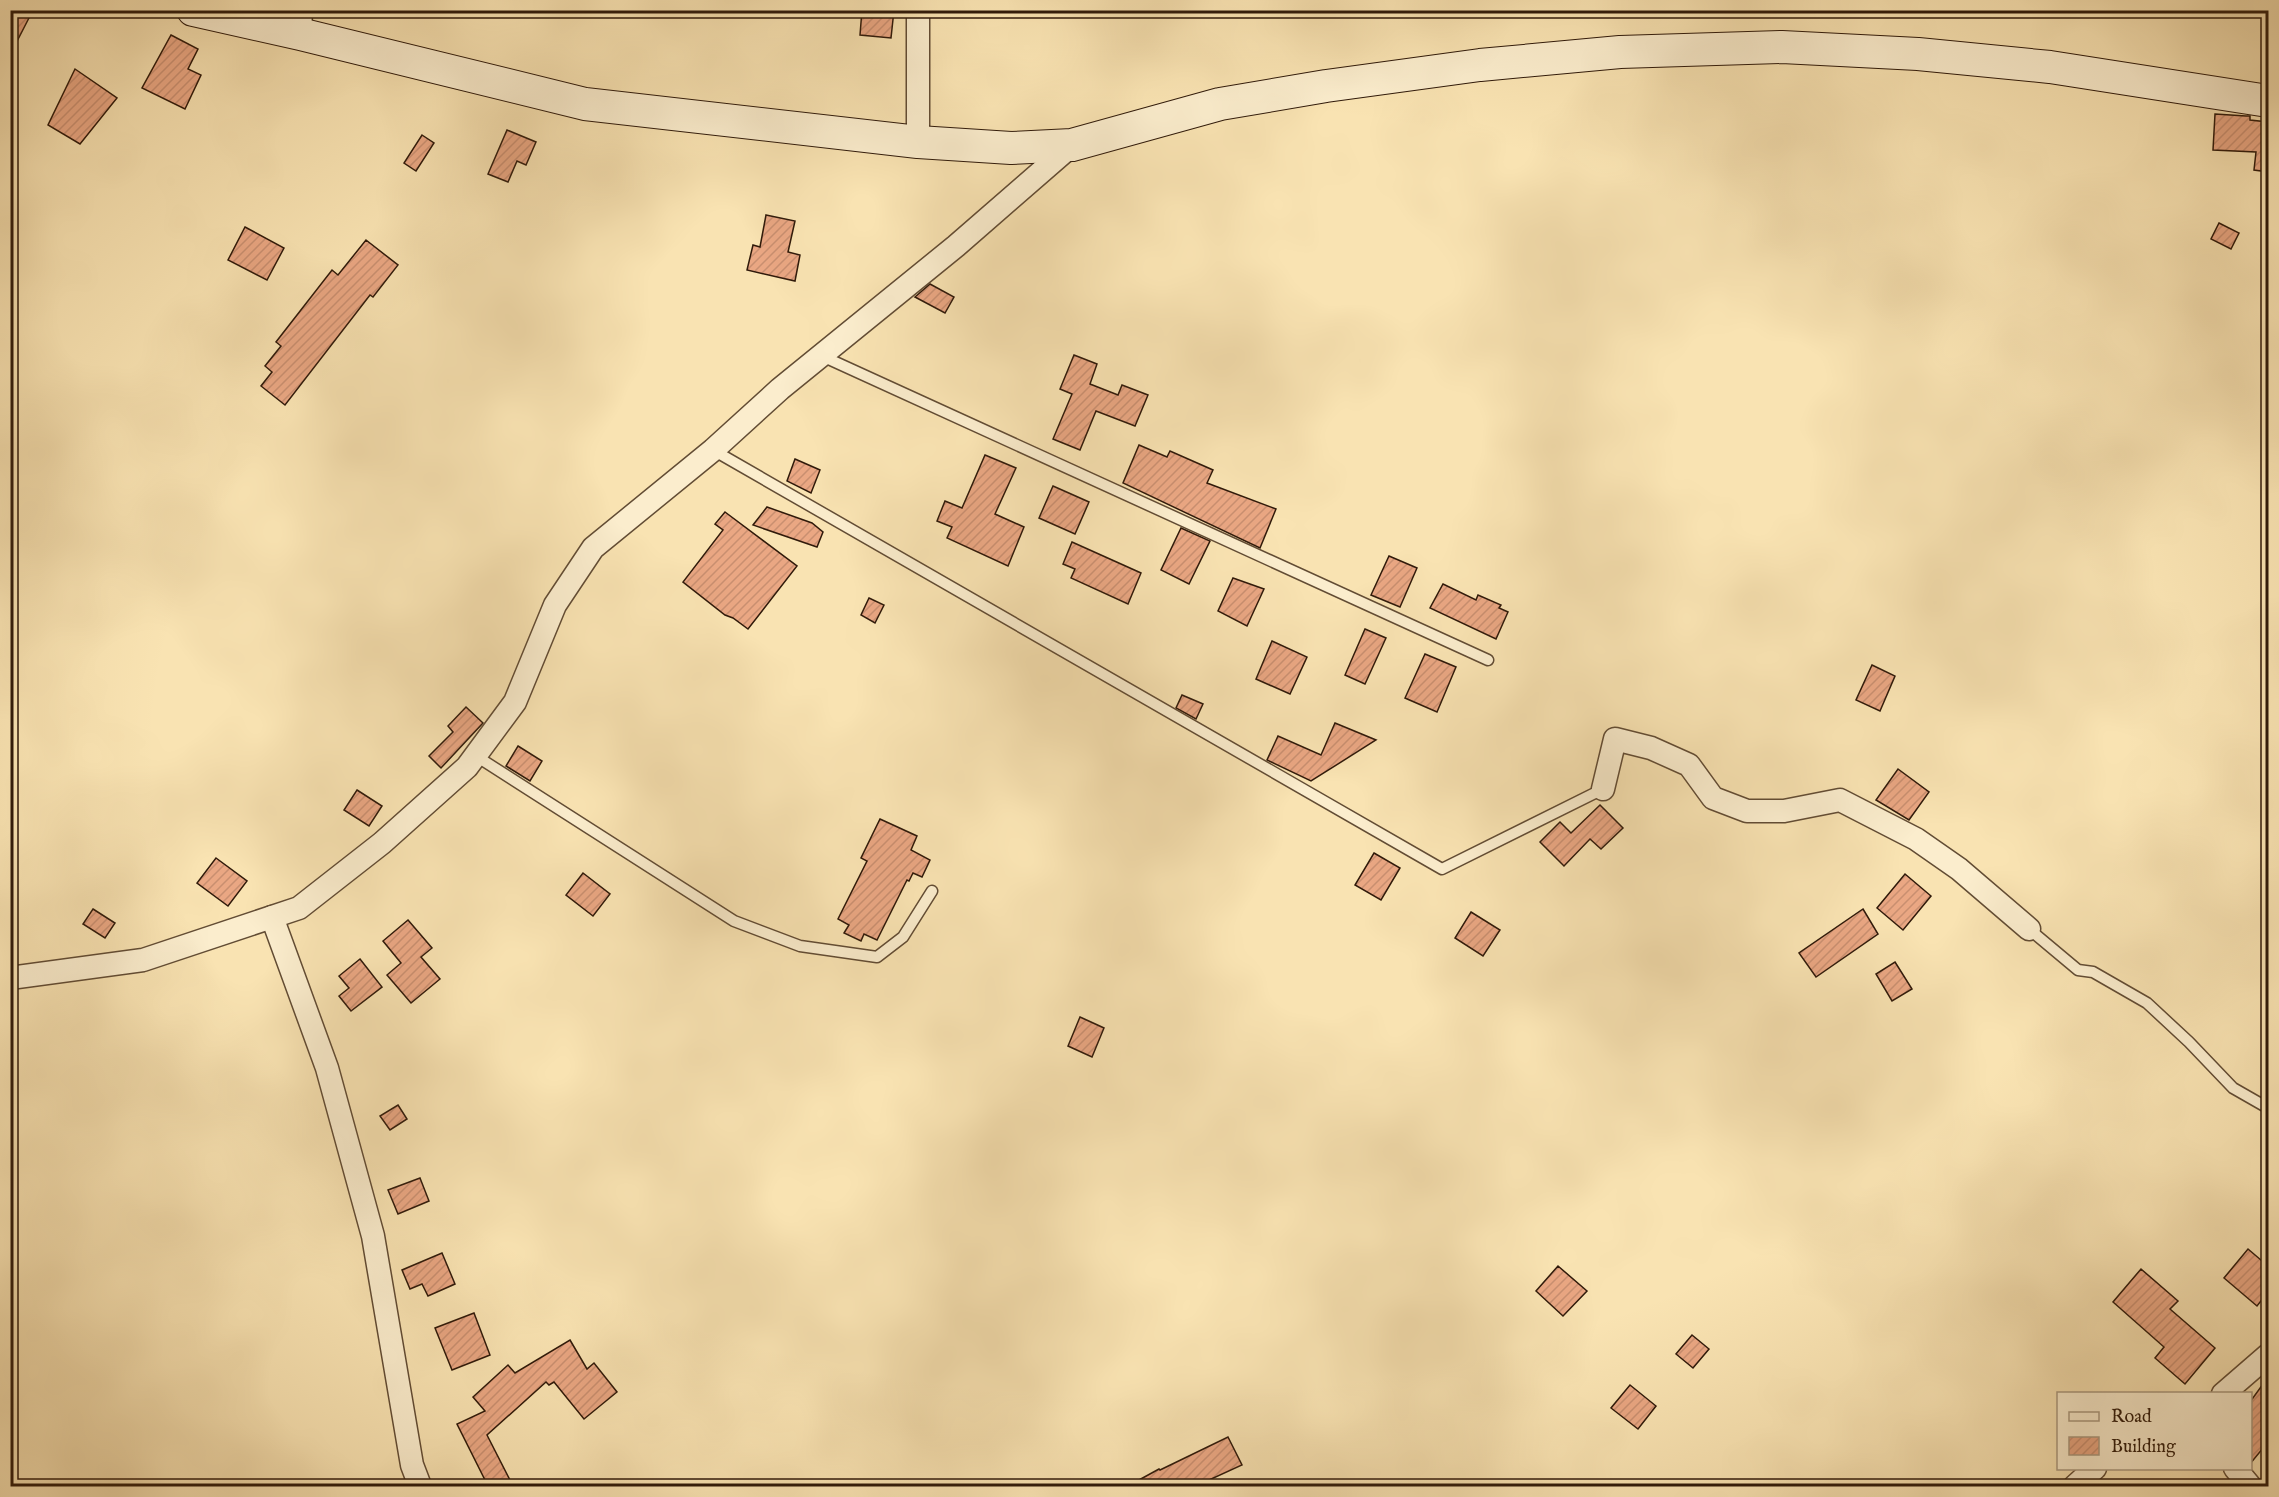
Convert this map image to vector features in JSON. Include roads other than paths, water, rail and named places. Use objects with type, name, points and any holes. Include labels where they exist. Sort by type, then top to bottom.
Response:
[{"type":"street","points":[[193,10],[300,22],[585,104],[918,142],[1011,148],[1072,145],[1220,104],[1326,86],[1480,65],[1632,52],[1782,47],[1917,54],[2050,68],[2268,101]]},
{"type":"street","points":[[918,10],[918,142]]},
{"type":"street","points":[[10,978],[143,960],[299,908],[382,843],[467,767],[515,702],[555,605],[593,549],[713,450],[780,389],[956,246],[1072,145]]},
{"type":"street","points":[[1603,789],[1615,739],[1651,748],[1689,765],[1713,798],[1747,811],[1784,811],[1840,800],[1916,839],[1959,869],[2029,929]]},
{"type":"street","points":[[272,917],[327,1068],[373,1236],[412,1465],[420,1486]]},
{"type":"street","points":[[2225,1392],[2268,1355]]},
{"type":"street","points":[[2075,1486],[2093,1470]]},
{"type":"street","points":[[2237,1470],[2250,1486]]},
{"type":"lane","points":[[821,356],[1488,660]]},
{"type":"lane","points":[[713,450],[1442,869],[1603,789]]},
{"type":"lane","points":[[476,756],[734,921],[800,946],[877,957],[903,937],[932,891]]},
{"type":"lane","points":[[2029,929],[2078,970],[2093,972],[2147,1003],[2233,1088],[2268,1108]]}]
